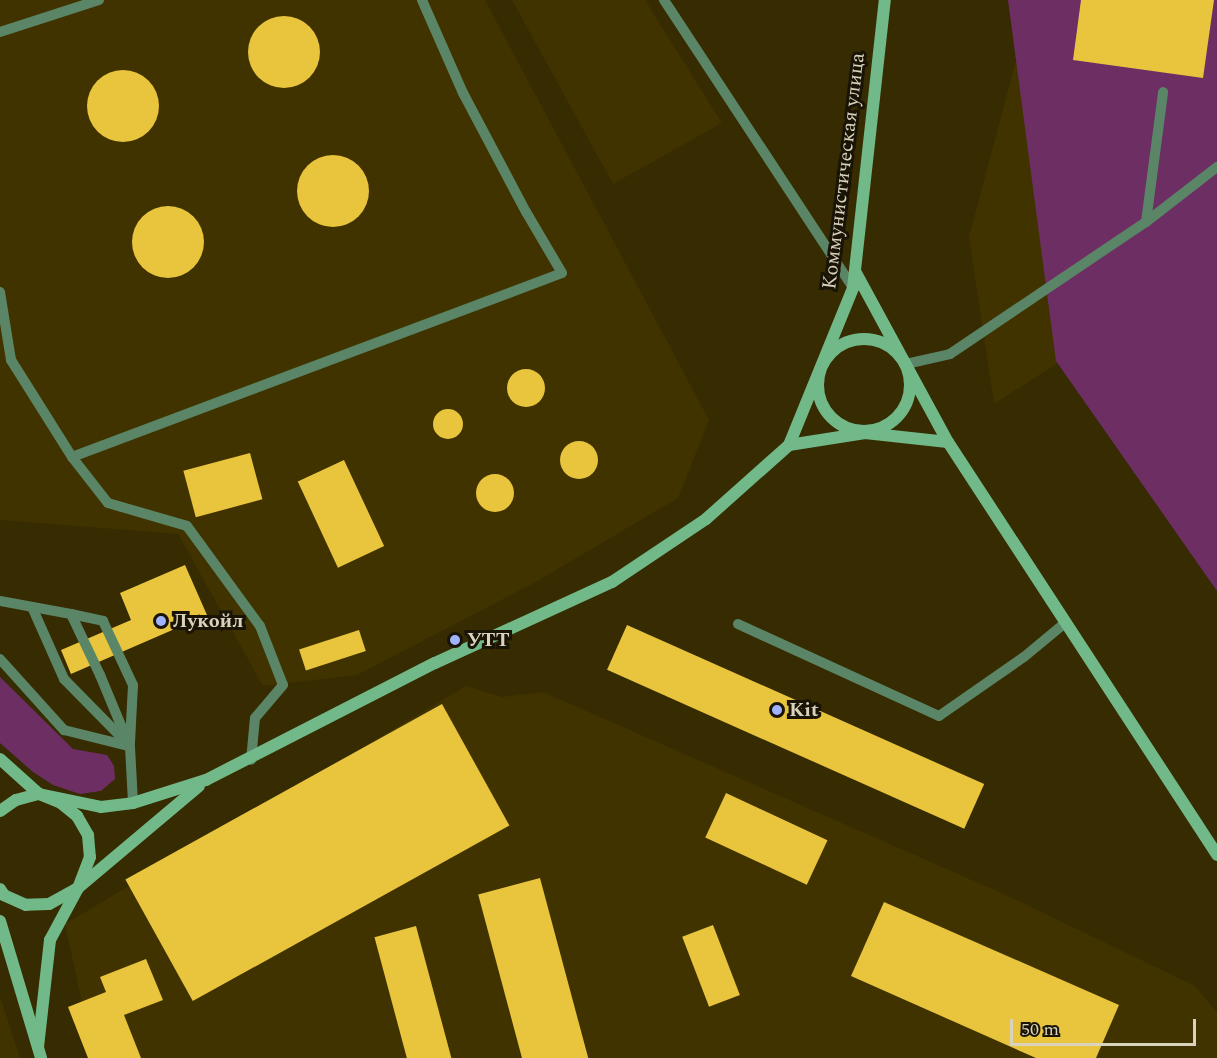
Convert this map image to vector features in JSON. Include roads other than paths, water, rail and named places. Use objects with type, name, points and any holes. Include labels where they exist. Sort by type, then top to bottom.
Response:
[{"type":"main road","name":"Коммунистическая улица","points":[[789,444],[853,288],[885,0]]},
{"type":"main road","points":[[855,271],[948,442],[1217,855]]},
{"type":"main road","points":[[0,811],[16,800],[39,794],[101,807],[133,803],[206,780],[251,760],[435,663],[612,582],[706,519],[789,444],[865,433],[891,423],[902,413],[908,399],[910,384],[906,364],[889,345],[874,340],[858,339],[843,344],[831,352],[822,364],[818,381],[819,395],[824,409],[834,421],[847,429],[865,433],[948,442]]},
{"type":"main road","points":[[0,759],[39,794],[61,803],[77,816],[88,835],[90,857],[78,888],[50,940],[39,1053]]},
{"type":"main road","points":[[0,889],[4,895],[26,905],[49,904],[78,888],[206,780]]},
{"type":"main road","points":[[0,921],[39,1053]]},
{"type":"lane","points":[[0,33],[99,0]]},
{"type":"lane","points":[[72,457],[562,273],[526,212],[463,93],[422,0]]},
{"type":"lane","points":[[664,0],[853,288]]},
{"type":"lane","points":[[1146,222],[1163,92]]},
{"type":"lane","points":[[906,364],[950,354],[1146,222],[1217,167]]},
{"type":"lane","points":[[0,292],[11,360],[72,457],[108,503],[188,526],[260,626],[283,685],[255,718],[251,760]]},
{"type":"lane","points":[[0,601],[103,621],[133,685],[130,747],[133,803]]},
{"type":"lane","points":[[32,607],[64,679],[130,747]]},
{"type":"lane","points":[[71,614],[130,747]]},
{"type":"lane","points":[[738,624],[939,716],[1024,657],[1065,623]]},
{"type":"lane","points":[[0,659],[64,730],[130,747]]},
{"type":"place","name":"Лукойл","points":[[161,621]]},
{"type":"place","name":"УТТ","points":[[455,640]]},
{"type":"place","name":"Kit","points":[[777,710]]}]
